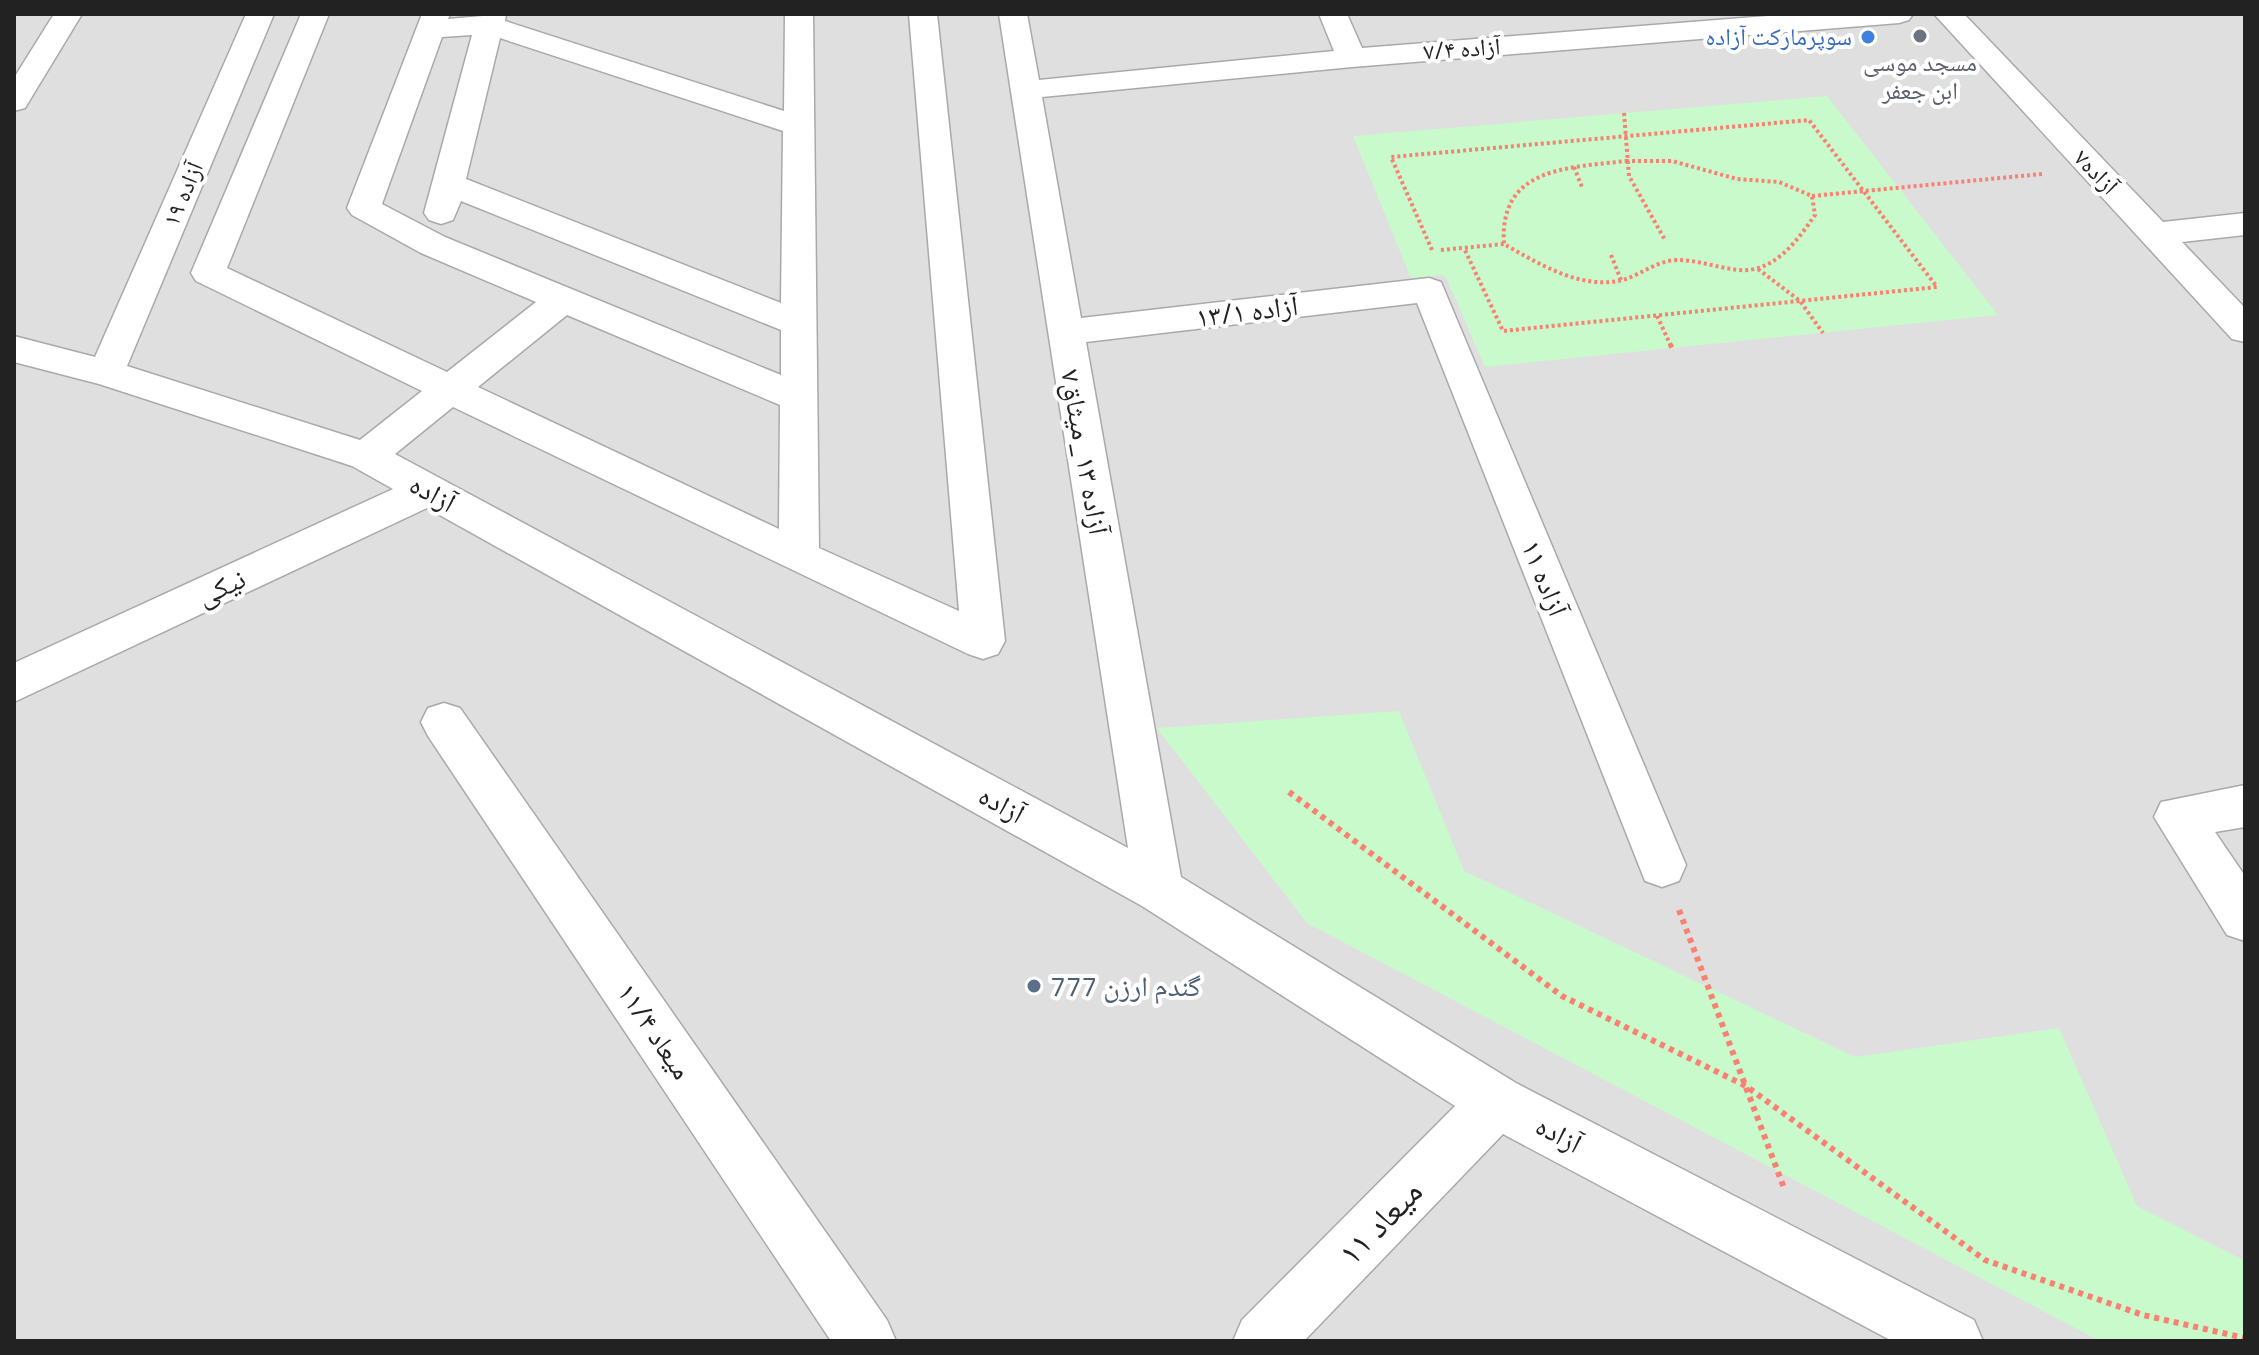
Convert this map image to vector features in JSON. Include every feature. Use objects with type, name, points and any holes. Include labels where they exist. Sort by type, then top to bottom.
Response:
[{"type":"street","points":[[14,102],[68,14]]},
{"type":"street","name":"آزاده ۱۹","points":[[106,373],[260,14]]},
{"type":"street","points":[[315,14],[208,273],[799,557],[983,641],[923,14]]},
{"type":"street","points":[[799,14],[799,557]]},
{"type":"street","name":"آزاده ۱۳_میثاق۷","points":[[1013,14],[1159,890]]},
{"type":"street","points":[[1333,14],[1352,58]]},
{"type":"street","name":"آزاده ۷/۴","points":[[1025,90],[1661,24],[1899,14]]},
{"type":"street","name":"آزاده۷","points":[[1948,14],[2245,330]]},
{"type":"street","points":[[799,126],[490,20],[433,21],[364,208],[433,245],[799,398]]},
{"type":"street","points":[[433,245],[490,20]]},
{"type":"street","points":[[448,184],[798,323]]},
{"type":"street","points":[[2156,234],[2245,224]]},
{"type":"street","name":"آزاده ۱۳/۱","points":[[1065,332],[1429,290]]},
{"type":"street","name":"آزاده ۱۱","points":[[1429,290],[1662,865]]},
{"type":"street","points":[[366,456],[563,299]]},
{"type":"street","name":"آزاده","points":[[14,349],[106,373],[366,456],[1159,890],[1497,1102],[1953,1341]]},
{"type":"street","name":"نیکی","points":[[14,683],[428,490]]},
{"type":"street","name":"میعاد ۱۱/۴","points":[[444,722],[866,1341]]},
{"type":"street","points":[[2245,806],[2178,817],[2245,918]]},
{"type":"street","name":"میعاد ۱۱","points":[[1263,1341],[1497,1102]]},
{"type":"path","points":[[1624,113],[1629,176],[1665,240]]},
{"type":"path","points":[[1464,248],[1503,331],[1937,287],[1809,120],[1391,157],[1432,251],[1504,244],[1550,268],[1602,281],[1621,280],[1655,263],[1678,260],[1744,271],[1768,266],[1805,231],[1815,215],[1812,196]]},
{"type":"path","points":[[1504,244],[1499,223],[1515,193],[1533,178],[1574,167],[1626,161],[1672,161],[1737,179],[1779,182],[1812,196],[2092,168]]},
{"type":"path","points":[[1574,167],[1582,187]]},
{"type":"path","points":[[1611,255],[1621,280]]},
{"type":"path","points":[[1757,268],[1800,301],[1823,333]]},
{"type":"path","points":[[1657,316],[1672,348]]},
{"type":"path","points":[[1289,792],[1448,914],[1562,996],[1746,1086],[1985,1260],[2143,1315],[2245,1338]]},
{"type":"path","points":[[1662,865],[1814,1268]]},
{"type":"shaded area","points":[[14,14],[2245,14],[2245,1341],[14,1341]]},
{"type":"green space","points":[[1827,96],[1998,315],[1485,367],[1445,275],[1411,278],[1353,136]]},
{"type":"green space","points":[[1399,711],[1464,871],[1855,1057],[2059,1028],[2137,1206],[2245,1261],[2245,1341],[2100,1341],[1307,923],[1157,728]]},
{"type":"place","name":"مسجد موسی ابن جعفر","points":[[1920,36]]},
{"type":"place","name":"سوپرمارکت آزاده","points":[[1868,37]]},
{"type":"place","name":"گندم ارزن 777","points":[[1034,986]]}]
